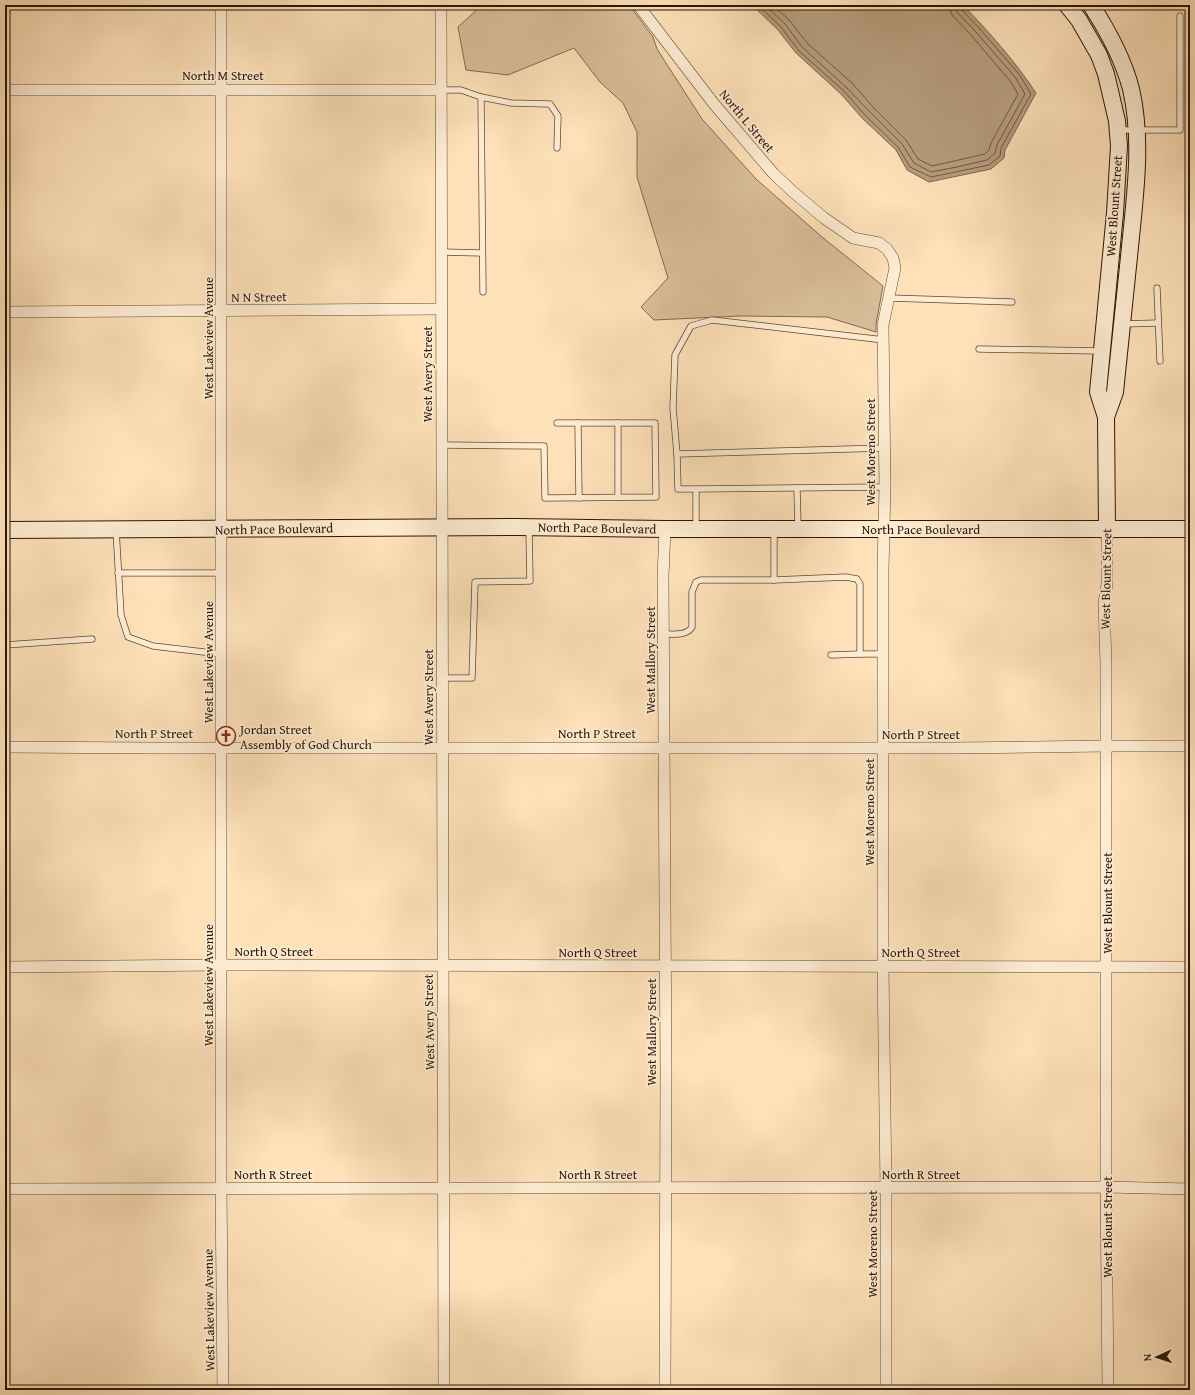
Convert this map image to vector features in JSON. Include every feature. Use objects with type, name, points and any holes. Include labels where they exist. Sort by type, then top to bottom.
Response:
[{"type":"main road","name":"West Blount Street","points":[[1090,5],[1113,40],[1126,71],[1135,112],[1138,153],[1116,392],[1106,417]]},
{"type":"main road","name":"West Blount Street","points":[[1073,7],[1106,74],[1116,113],[1118,130],[1119,146],[1114,214],[1098,392],[1106,417],[1107,529]]},
{"type":"main road","name":"North Pace Boulevard","points":[[5,530],[222,530],[529,527],[665,529],[1190,529]]},
{"type":"street","name":"West Lakeview Avenue","points":[[221,5],[221,1188],[223,1390]]},
{"type":"street","name":"West Avery Street","points":[[441,5],[444,1390]]},
{"type":"street","name":"North L Street","points":[[638,5],[714,104],[773,173],[824,218],[853,238]]},
{"type":"street","name":"North M Street","points":[[5,90],[441,90]]},
{"type":"street","points":[[1114,214],[1133,215]]},
{"type":"street","name":"West Moreno Street","points":[[853,238],[879,243],[887,249],[893,258],[894,273],[883,325],[885,448],[883,654],[883,966],[886,1188],[886,1390]]},
{"type":"street","name":"N N Street","points":[[5,312],[441,309]]},
{"type":"street","name":"West Mallory Street","points":[[665,529],[665,1390]]},
{"type":"street","name":"West Blount Street","points":[[1107,529],[1106,584],[1104,603],[1106,746],[1106,1187],[1108,1390]]},
{"type":"street","name":"North P Street","points":[[5,746],[222,748],[883,748],[1190,746]]},
{"type":"street","name":"North Q Street","points":[[5,967],[222,965],[1190,967]]},
{"type":"street","name":"North R Street","points":[[5,1189],[666,1189],[1106,1187],[1190,1189]]},
{"type":"lane","points":[[1118,130],[1180,130],[1180,16]]},
{"type":"lane","points":[[441,90],[461,90],[482,97],[511,103],[550,104],[558,116],[558,148]]},
{"type":"lane","points":[[482,97],[483,292]]},
{"type":"lane","points":[[441,252],[482,252]]},
{"type":"lane","points":[[1158,288],[1160,361]]},
{"type":"lane","points":[[889,298],[1012,302]]},
{"type":"lane","points":[[884,340],[712,320],[691,326],[675,355],[673,408],[678,489],[885,487]]},
{"type":"lane","points":[[1122,324],[1158,324]]},
{"type":"lane","points":[[979,349],[1102,351]]},
{"type":"lane","points":[[441,445],[544,446],[545,498],[656,497],[654,423],[557,423]]},
{"type":"lane","points":[[578,423],[579,498]]},
{"type":"lane","points":[[618,423],[618,497]]},
{"type":"lane","points":[[677,454],[885,448]]},
{"type":"lane","points":[[797,488],[798,529]]},
{"type":"lane","points":[[696,489],[696,529]]},
{"type":"lane","points":[[442,678],[472,678],[475,582],[530,581],[529,527]]},
{"type":"lane","points":[[774,529],[774,580]]},
{"type":"lane","points":[[116,530],[120,616],[128,637],[153,646],[222,654]]},
{"type":"lane","points":[[118,572],[222,573]]},
{"type":"lane","points":[[664,634],[685,633],[690,631],[692,627],[692,592],[696,582],[701,580],[858,579],[860,584],[860,654]]},
{"type":"lane","points":[[5,645],[92,639]]},
{"type":"lane","points":[[832,655],[883,654]]},
{"type":"shaded area","points":[[482,5],[629,5],[653,37],[657,49],[702,119],[756,179],[822,237],[883,286],[876,324],[876,332],[827,317],[740,316],[654,320],[641,307],[668,278],[637,177],[637,132],[623,103],[600,82],[574,48],[508,75],[466,70],[458,27]]},
{"type":"water","points":[[752,5],[963,5],[1001,47],[1036,93],[1005,150],[1004,158],[991,169],[929,182],[907,170],[896,150],[862,118],[841,94],[796,53],[778,30]]},
{"type":"place","name":"Jordan Street Assembly of God Church","points":[[226,736]]}]
